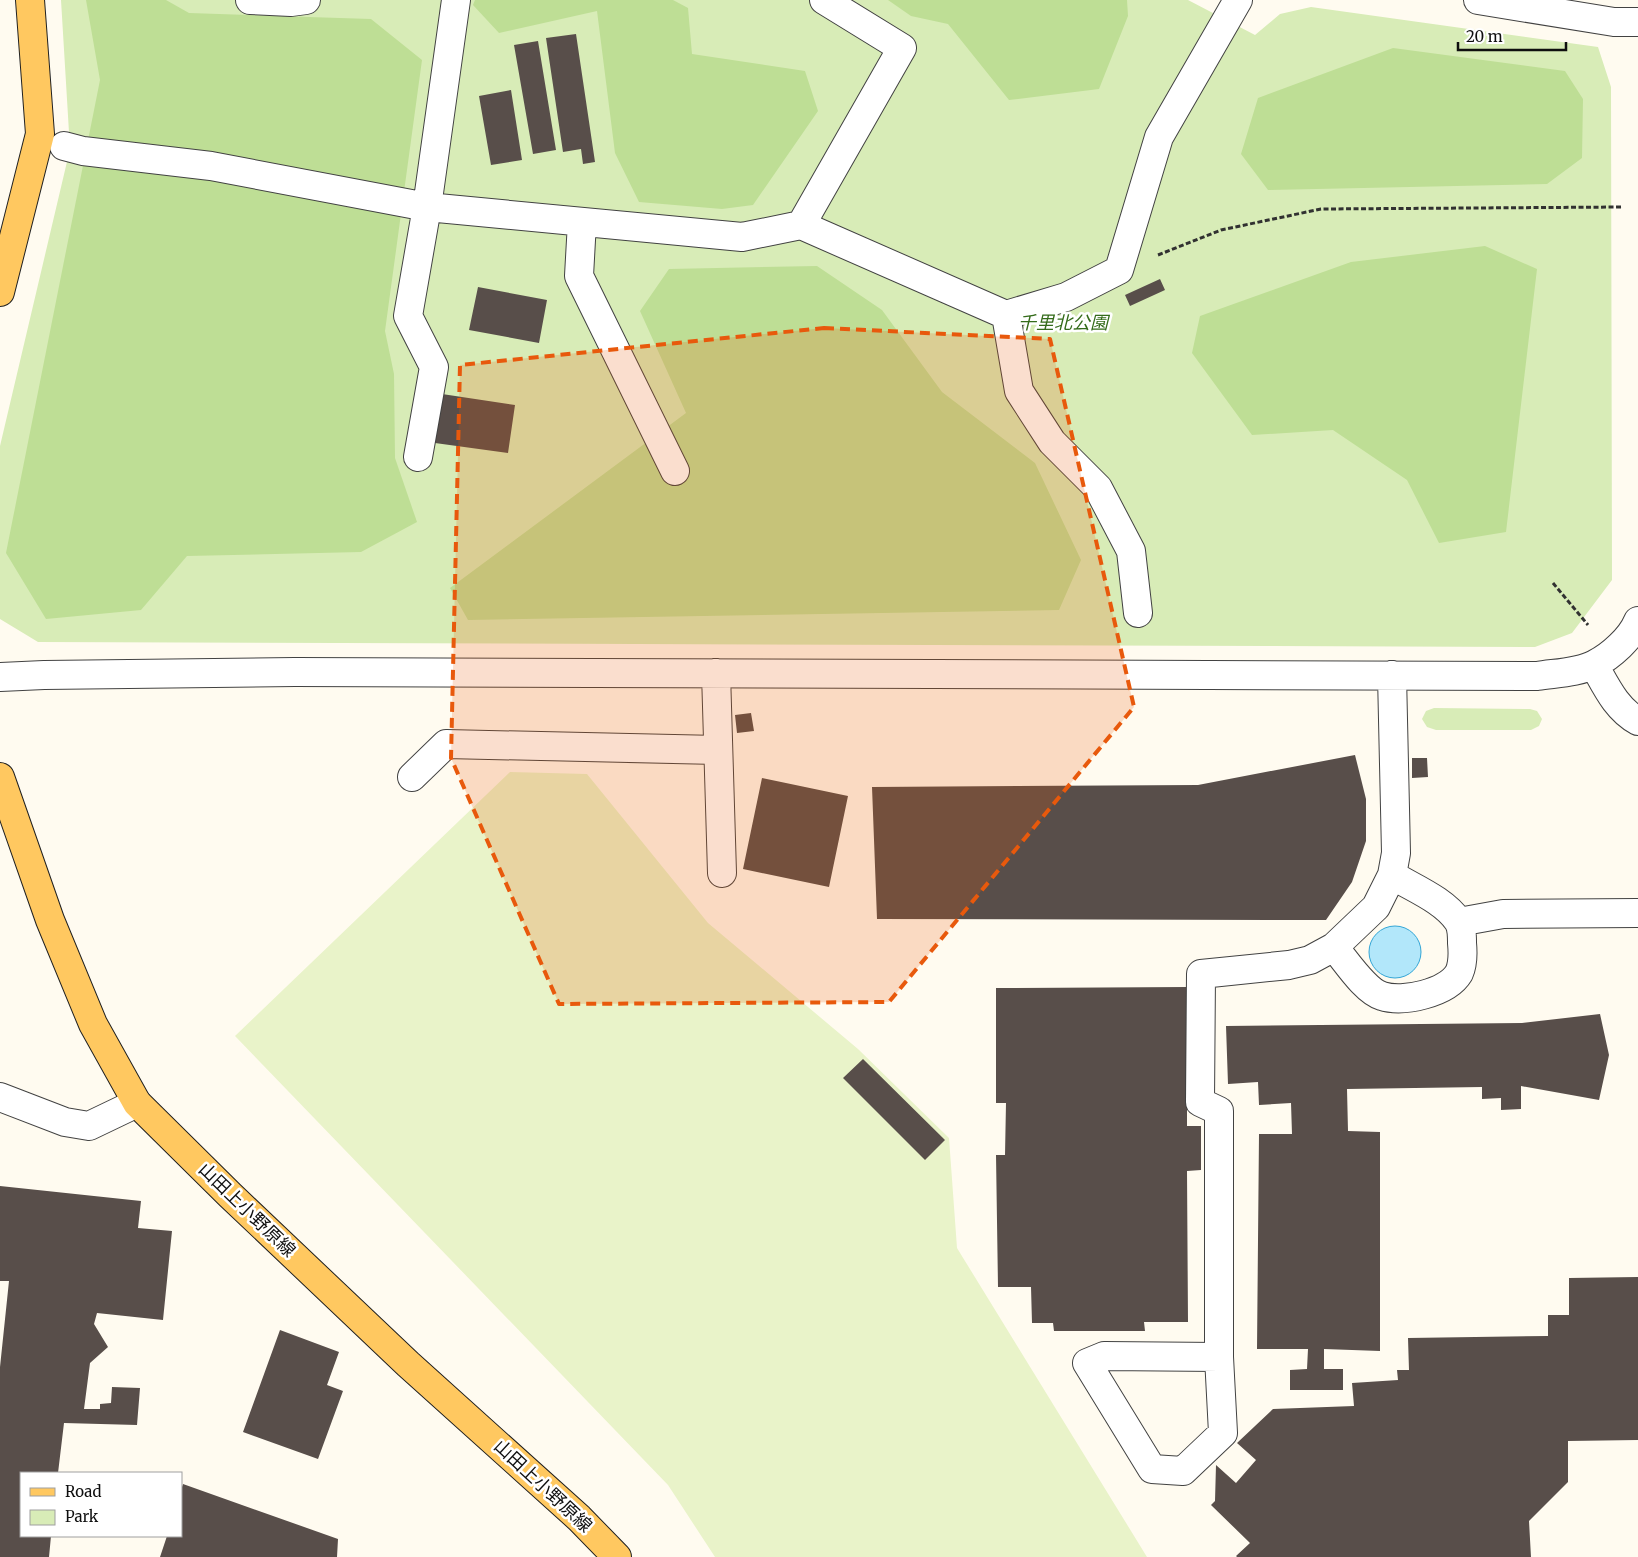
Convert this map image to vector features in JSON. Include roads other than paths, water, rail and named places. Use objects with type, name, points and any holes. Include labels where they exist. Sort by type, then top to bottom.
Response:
[{"type":"main road","points":[[0,292],[40,134],[30,0]]},
{"type":"main road","name":"山田上小野原線","points":[[2,791],[50,920],[94,1024],[137,1102],[230,1195],[408,1364],[579,1518],[617,1557]]},
{"type":"street","points":[[250,0],[291,2],[306,0]]},
{"type":"street","points":[[418,457],[434,367],[408,316],[427,207],[456,0]]},
{"type":"street","points":[[801,225],[902,48],[824,0]]},
{"type":"street","points":[[64,146],[82,151],[211,166],[427,207],[742,237],[801,225],[1006,315],[1066,297],[1119,270],[1159,137],[1238,0]]},
{"type":"street","points":[[1478,0],[1614,22],[1638,22]]},
{"type":"street","points":[[582,222],[579,276],[675,471]]},
{"type":"street","points":[[1006,315],[1019,391],[1052,442],[1098,488],[1131,551],[1138,613]]},
{"type":"street","points":[[0,677],[44,674],[295,672],[1537,676],[1594,665],[1624,642],[1638,621]]},
{"type":"street","points":[[1594,665],[1618,704],[1628,715],[1638,721]]},
{"type":"street","points":[[716,673],[722,873]]},
{"type":"street","points":[[1219,1357],[1104,1356],[1087,1363],[1152,1469],[1183,1470],[1222,1433],[1219,1357],[1219,1112],[1200,1102],[1201,974],[1289,965],[1310,960],[1334,947],[1376,908],[1392,875],[1396,853],[1392,675]]},
{"type":"street","points":[[412,777],[446,744],[718,750]]},
{"type":"street","points":[[1334,947],[1372,991],[1382,996],[1410,997],[1432,992],[1451,984],[1459,972],[1462,960],[1459,922],[1449,910],[1392,875]]},
{"type":"street","points":[[1459,922],[1503,914],[1638,913]]},
{"type":"street","points":[[0,1097],[65,1122],[89,1126],[137,1102]]},
{"type":"water","points":[[1395,926],[1405,928],[1413,934],[1419,942],[1421,952],[1419,962],[1413,970],[1405,976],[1395,978],[1385,976],[1377,970],[1371,962],[1369,952],[1371,942],[1377,934],[1385,928]]},
{"type":"park label","name":"千里北公園","points":[[1063,323]]}]
